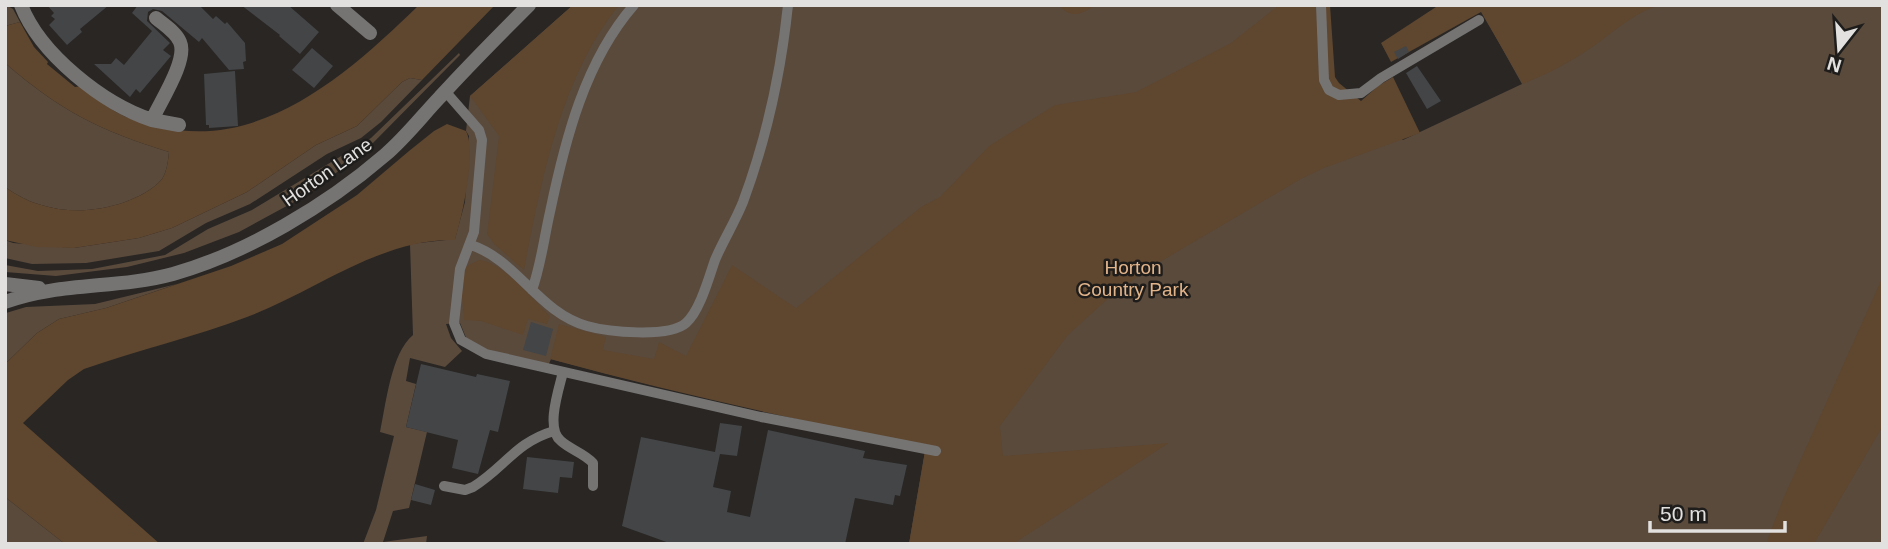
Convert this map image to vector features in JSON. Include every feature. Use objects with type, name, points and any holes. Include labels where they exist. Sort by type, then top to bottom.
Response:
[{"type":"street","points":[[21,5],[36,34],[58,58],[108,99],[152,120],[179,125]]},
{"type":"street","points":[[337,5],[370,33]]},
{"type":"street","name":"Horton Lane","points":[[5,302],[55,289],[133,282],[173,274],[212,260],[284,226],[331,198],[387,154],[529,5]]},
{"type":"street","points":[[152,120],[178,67],[182,52],[177,36],[156,18]]},
{"type":"street","name":"Horton Lane","points":[[5,284],[55,289]]},
{"type":"lane","points":[[532,290],[561,162],[576,112],[601,55],[634,5]]},
{"type":"lane","points":[[471,244],[497,257],[566,317],[595,328],[653,332],[686,323],[699,301],[742,203],[771,110],[784,45],[788,5]]},
{"type":"lane","points":[[1321,5],[1324,80],[1329,90],[1339,95],[1361,93],[1381,78],[1479,20]]},
{"type":"lane","points":[[445,91],[481,134],[479,183],[471,244],[458,275],[454,323],[458,337],[466,344],[486,354],[563,372],[761,417],[936,451]]},
{"type":"lane","points":[[563,372],[555,406],[554,431],[559,440],[593,463],[593,486]]},
{"type":"lane","points":[[444,486],[465,490],[473,487],[516,450],[533,439],[554,431]]},
{"type":"green space","points":[[6,5],[13,9],[20,22],[5,26]]},
{"type":"green space","points":[[419,5],[495,5],[422,80],[410,78],[402,82],[357,126],[316,145],[247,192],[172,228],[139,238],[74,248],[36,247],[5,240],[5,187],[33,202],[63,210],[110,206],[140,195],[158,183],[165,173],[169,152],[101,127],[44,94],[5,63],[5,26],[20,22],[47,64],[75,87],[81,86],[120,114],[156,126],[199,131],[235,127],[270,116],[303,100],[364,55]]},
{"type":"green space","name":"Horton Country Park","points":[[573,5],[1313,5],[1316,84],[1403,140],[1522,84],[1478,5],[1883,5],[1883,544],[909,544],[926,445],[691,394],[551,359],[548,366],[492,353],[467,340],[460,323],[446,324],[451,338],[462,351],[445,367],[410,358],[406,381],[416,384],[406,427],[427,432],[409,508],[393,511],[383,542],[427,536],[426,544],[363,544],[376,510],[394,436],[380,432],[390,380],[399,354],[413,335],[410,244],[455,239],[465,202],[469,136],[466,131],[470,96]]},
{"type":"green space","points":[[573,5],[619,5],[599,34],[568,97],[546,166],[524,270],[494,244],[487,234],[499,136],[470,96]]},
{"type":"green space","points":[[1059,5],[1095,5],[1072,14]]},
{"type":"green space","points":[[1279,5],[1330,5],[1335,77],[1339,83],[1361,101],[1393,77],[1420,133],[1301,179],[1148,269],[1110,297],[1068,335],[1000,426],[1003,456],[1169,443],[1013,544],[909,544],[926,446],[738,406],[550,359],[559,324],[606,337],[603,350],[654,359],[659,342],[686,356],[732,265],[796,308],[921,207],[940,197],[989,146],[1055,105],[1136,92],[1231,43]]},
{"type":"green space","points":[[1439,5],[1660,5],[1632,18],[1574,59],[1523,84],[1481,12],[1391,62],[1381,43]]},
{"type":"green space","points":[[459,53],[460,55],[369,147],[307,195],[239,232],[184,253],[127,267],[56,276],[5,272],[5,265],[38,271],[92,269],[165,255],[208,229],[252,210],[371,138]]},
{"type":"green space","points":[[5,63],[44,94],[81,117],[122,136],[169,152],[162,179],[150,190],[125,202],[79,210],[48,207],[19,196],[5,187]]},
{"type":"green space","points":[[410,78],[422,80],[381,122],[361,138],[327,154],[250,204],[206,223],[159,251],[86,263],[32,264],[5,258],[5,240],[74,248],[139,238],[172,228],[247,192],[316,145],[357,126],[402,82]]},
{"type":"green space","points":[[447,124],[466,131],[470,154],[464,201],[455,240],[428,242],[374,257],[247,317],[84,369],[68,380],[23,423],[160,544],[65,544],[5,497],[5,364],[37,333],[59,319],[106,308],[231,266],[282,244],[357,195],[434,131]]},
{"type":"green space","points":[[479,260],[497,267],[517,282],[550,316],[547,324],[528,319],[523,335],[481,321],[464,320],[461,282],[465,267]]},
{"type":"green space","points":[[1883,276],[1883,426],[1814,544],[1775,544],[1767,541],[1783,499]]},
{"type":"green space","points":[[177,284],[106,308],[59,319],[37,333],[5,364],[6,313],[26,307],[95,304]]},
{"type":"green space","points":[[5,497],[65,544],[5,544]]},
{"type":"building","points":[[47,5],[109,5],[80,29],[82,32],[67,45],[49,25],[55,19],[51,16],[54,13]]},
{"type":"building","points":[[138,5],[199,5],[213,19],[216,16],[225,24],[227,22],[245,43],[244,69],[229,70],[202,38],[199,42],[162,11],[153,9],[148,12],[147,21],[170,43],[163,50],[171,56],[140,93],[136,89],[130,97],[94,64],[111,64],[116,58],[124,65],[152,31],[132,13]]},
{"type":"building","points":[[241,5],[288,5],[319,32],[300,54]]},
{"type":"building","points":[[1406,46],[1409,52],[1398,59],[1394,52]]},
{"type":"building","points":[[312,48],[333,66],[314,88],[292,70]]},
{"type":"building","points":[[1417,66],[1441,101],[1427,109],[1406,73]]},
{"type":"building","points":[[235,71],[238,126],[209,128],[209,125],[206,125],[204,74]]},
{"type":"building","points":[[531,322],[553,329],[546,356],[523,350]]},
{"type":"building","points":[[421,364],[476,377],[477,374],[510,381],[498,432],[490,430],[478,474],[452,468],[458,440],[406,427]]},
{"type":"building","points":[[720,423],[742,426],[737,456],[720,454],[713,487],[731,491],[727,512],[750,517],[768,430],[865,451],[863,458],[907,465],[900,496],[895,495],[893,505],[855,498],[845,544],[672,544],[622,526],[641,437],[715,452]]},
{"type":"building","points":[[527,457],[574,462],[572,478],[560,477],[558,493],[523,489]]},
{"type":"building","points":[[415,484],[435,490],[431,505],[411,500]]}]
